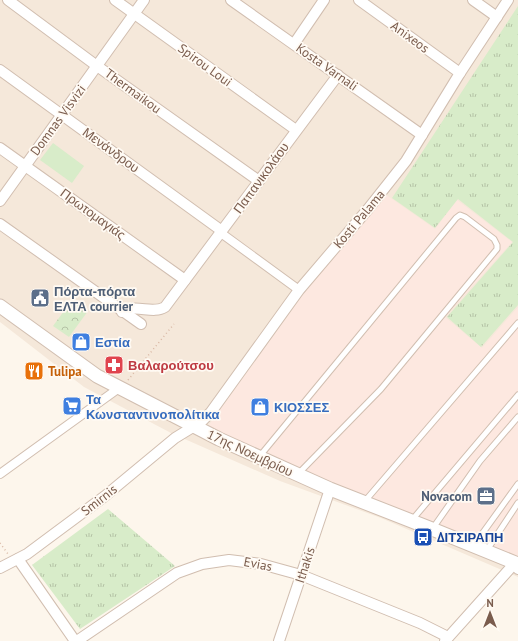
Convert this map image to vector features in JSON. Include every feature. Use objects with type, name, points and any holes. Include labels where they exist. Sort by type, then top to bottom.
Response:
[{"type":"street","name":"Thermaikou","points":[[8,0],[97,66],[259,181]]},
{"type":"street","name":"Spirou Loui","points":[[114,0],[296,130]]},
{"type":"street","name":"Domnas Visvizi","points":[[0,201],[144,0]]},
{"type":"street","name":"Kosta Varnali","points":[[231,0],[422,135]]},
{"type":"street","points":[[294,44],[324,0]]},
{"type":"street","name":"Anixeos","points":[[359,0],[460,73]]},
{"type":"street","points":[[473,0],[497,17]]},
{"type":"street","name":"Kosti Palama","points":[[194,427],[211,412],[299,290],[368,210],[402,166],[508,0]]},
{"type":"street","name":"Μενάνδρου","points":[[0,70],[62,114],[299,290]]},
{"type":"street","name":"Παπανικολάου","points":[[122,312],[131,308],[156,310],[167,305],[338,75]]},
{"type":"street","name":"Πρωτομαγιάς","points":[[0,148],[185,280]]},
{"type":"street","points":[[0,224],[122,312],[141,324]]},
{"type":"street","name":"17ης Νοεμβρίου","points":[[0,306],[90,371],[119,388],[194,427],[297,475],[474,545],[517,566]]},
{"type":"street","points":[[0,474],[119,388]]},
{"type":"street","name":"Smirnis","points":[[0,568],[27,554],[105,496],[175,438],[194,427]]},
{"type":"street","name":"Ithakis","points":[[279,641],[330,489]]},
{"type":"street","points":[[15,560],[76,641]]},
{"type":"street","name":"Evias","points":[[76,641],[172,576],[195,566],[219,561],[234,560],[261,564],[302,575],[420,623],[447,639]]},
{"type":"street","points":[[447,639],[517,566]]},
{"type":"lane","points":[[258,458],[456,218],[460,215],[465,217],[494,239],[497,249],[381,389],[297,475]]},
{"type":"lane","points":[[365,502],[518,323]]},
{"type":"lane","points":[[412,520],[518,395]]},
{"type":"lane","points":[[432,528],[480,461],[518,417]]},
{"type":"lane","points":[[474,545],[518,484]]},
{"type":"lane","points":[[486,551],[518,503]]},
{"type":"path","points":[[119,388],[174,324]]},
{"type":"path","points":[[0,543],[15,560]]},
{"type":"shaded area","points":[[0,0],[518,0],[518,577],[381,518],[280,481],[171,433],[84,387],[0,322]]},
{"type":"shaded area","points":[[385,194],[435,229],[457,200],[512,242],[445,317],[482,348],[518,307],[518,561],[311,478],[309,472],[206,429],[305,292]]},
{"type":"green space","points":[[518,6],[518,305],[481,347],[447,317],[513,242],[458,199],[435,228],[392,198]]},
{"type":"green space","points":[[53,143],[84,166],[72,183],[40,160]]},
{"type":"green space","points":[[72,300],[88,311],[69,337],[53,326]]},
{"type":"green space","points":[[108,509],[175,566],[80,629],[32,565]]},
{"type":"place","name":"Πόρτα-πόρτα ΕΛΤΑ courrier","points":[[40,298]]},
{"type":"place","name":"Εστία","points":[[81,342]]},
{"type":"place","name":"Βαλαρούτσου","points":[[114,365]]},
{"type":"place","name":"Tulipa","points":[[34,371]]},
{"type":"place","name":"Τα Κωνσταντινοπολίτικα","points":[[72,406]]},
{"type":"place","name":"ΚΙΟΣΣΕΣ","points":[[260,407]]},
{"type":"place","name":"Novacom","points":[[486,496]]},
{"type":"place","name":"ΔΙΤΣΙΡΑΠΗ","points":[[423,537]]}]
